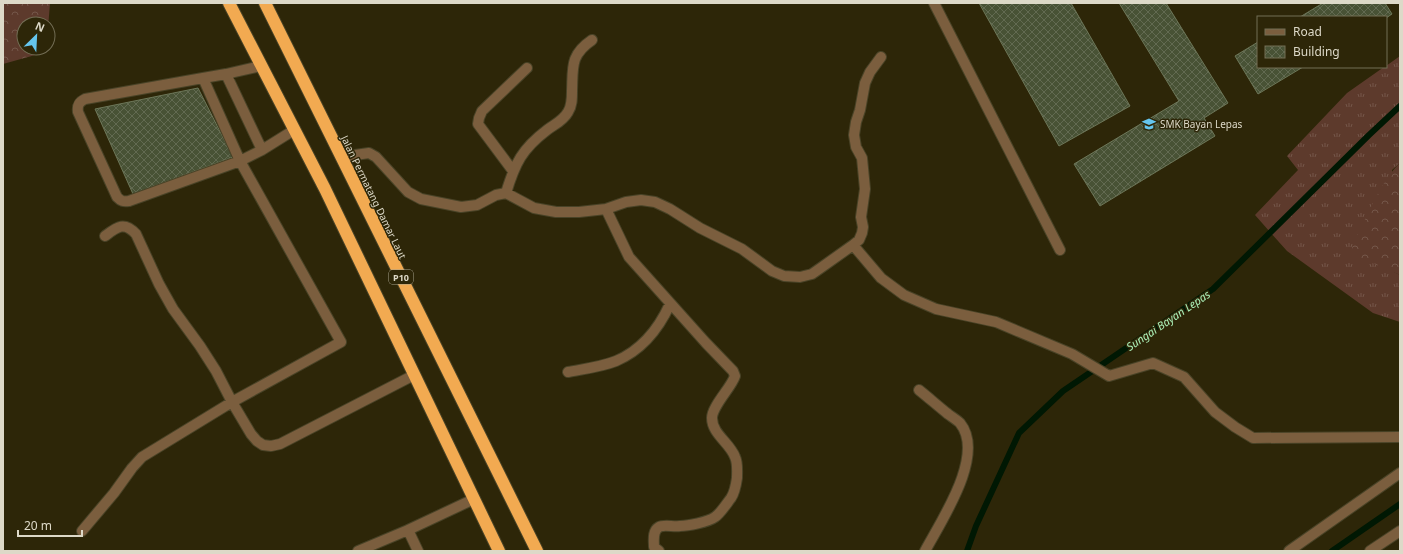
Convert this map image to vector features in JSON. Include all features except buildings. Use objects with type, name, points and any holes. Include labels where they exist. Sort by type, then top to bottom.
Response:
[{"type":"highway","points":[[229,3],[325,189],[499,551]]},
{"type":"highway","name":"Jalan Permatang Damar Laut","points":[[265,3],[537,551]]},
{"type":"street","points":[[934,3],[1060,250]]},
{"type":"street","points":[[506,193],[513,171],[520,157],[530,145],[562,121],[569,111],[572,102],[575,57],[582,47],[592,40]]},
{"type":"street","points":[[341,157],[369,153],[376,157],[408,192],[421,199],[440,204],[461,207],[477,205],[496,195],[506,193],[534,208],[556,212],[579,212],[606,209],[626,202],[641,200],[655,202],[670,209],[700,228],[742,249],[772,271],[784,276],[800,277],[812,274],[853,245],[859,240],[862,233],[863,227],[861,217],[865,189],[862,158],[856,147],[854,135],[865,84],[870,72],[881,57]]},
{"type":"street","points":[[261,66],[226,74],[85,99],[80,102],[77,107],[78,112],[117,197],[124,202],[240,161],[262,150],[294,130]]},
{"type":"street","points":[[513,171],[478,124],[482,111],[527,68]]},
{"type":"street","points":[[226,74],[262,150]]},
{"type":"street","points":[[82,531],[142,457],[232,402],[341,342],[240,161],[203,78]]},
{"type":"street","points":[[606,209],[629,257],[670,304],[733,371],[735,376],[734,381],[715,409],[712,417],[714,427],[735,457],[737,472],[736,486],[732,497],[715,517],[702,522],[681,526],[658,527],[655,531],[653,539],[654,547],[659,551]]},
{"type":"street","points":[[105,236],[116,228],[124,226],[131,228],[136,234],[159,284],[173,310],[200,346],[216,371],[251,434],[263,445],[271,446],[280,444],[414,375]]},
{"type":"street","points":[[853,245],[880,278],[904,294],[936,309],[996,322],[1072,354],[1108,376],[1153,363],[1184,377],[1215,412],[1253,438],[1400,437]]},
{"type":"street","points":[[568,372],[615,361],[633,352],[653,334],[663,319],[670,304]]},
{"type":"street","points":[[919,390],[960,424],[966,436],[968,450],[967,462],[961,484],[925,551]]},
{"type":"street","points":[[1289,551],[1400,473]]},
{"type":"street","points":[[358,551],[408,530],[474,499]]},
{"type":"street","points":[[408,530],[418,551]]},
{"type":"street","points":[[1370,551],[1400,531]]},
{"type":"green space","points":[[3,3],[50,3],[49,16],[16,16],[16,56],[32,56],[3,64]]},
{"type":"green space","points":[[1400,56],[1400,163],[1392,170],[1394,272],[1400,275],[1400,322],[1373,313],[1287,251],[1255,215],[1298,170],[1287,156],[1347,93],[1383,68],[1387,68],[1387,65]]},
{"type":"green space","points":[[1400,163],[1400,275],[1356,256],[1352,247],[1367,214],[1386,180]]},
{"type":"waterway","name":"Sungai Bayan Lepas","points":[[967,551],[976,526],[1019,433],[1063,391],[1213,289],[1400,106]]},
{"type":"waterway","points":[[1332,551],[1400,504]]},
{"type":"place","name":"SMK Bayan Lepas","points":[[1149,124]]}]
